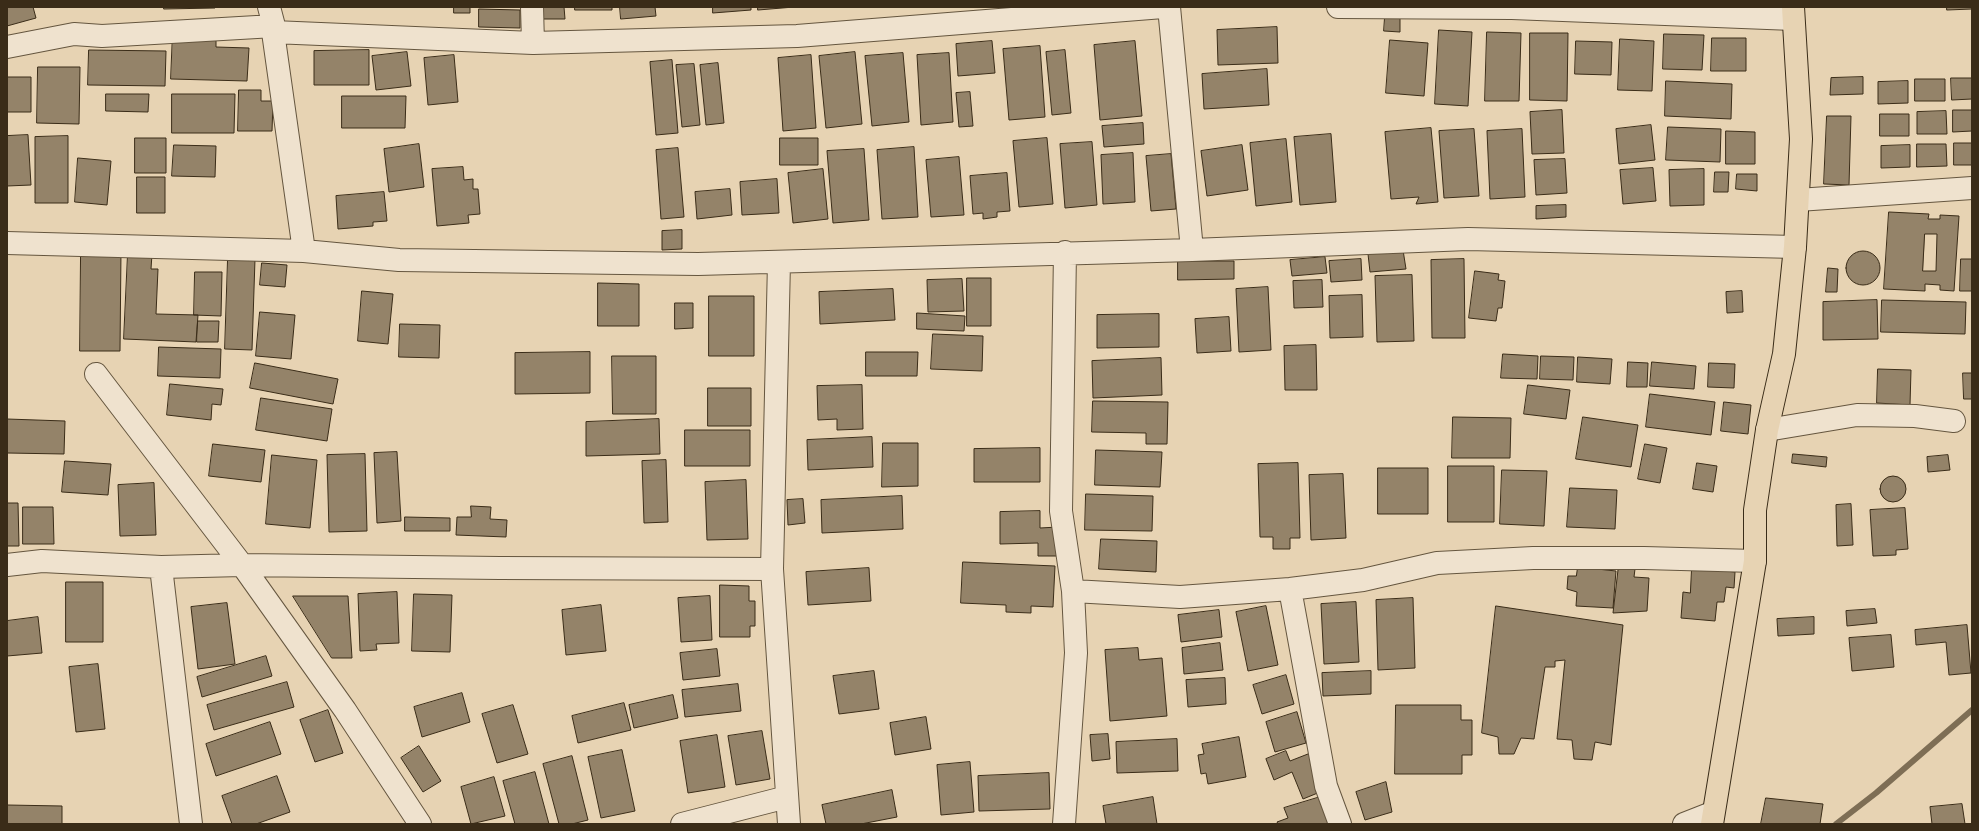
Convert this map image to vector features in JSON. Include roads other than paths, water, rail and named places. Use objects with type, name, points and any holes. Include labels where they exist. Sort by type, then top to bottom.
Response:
[{"type":"main road","points":[[1712,818],[1754,562],[1755,510],[1768,430],[1784,354],[1796,247],[1801,139],[1793,13]]},
{"type":"street","points":[[532,7],[533,43]]},
{"type":"street","points":[[7,47],[74,34],[102,36],[272,22],[533,43],[797,36],[1162,7]]},
{"type":"street","points":[[1169,7],[1192,250]]},
{"type":"street","points":[[1338,7],[1512,7],[1793,13]]},
{"type":"street","points":[[272,22],[304,251]]},
{"type":"street","points":[[1798,200],[1972,188]]},
{"type":"street","points":[[7,243],[304,251],[399,260],[698,264],[1065,252],[1192,250],[1468,239],[1796,247]]},
{"type":"street","points":[[1064,824],[1076,653],[1073,591],[1061,512],[1065,252]]},
{"type":"street","points":[[779,262],[772,569],[789,824]]},
{"type":"street","points":[[96,374],[242,565],[345,710],[420,824]]},
{"type":"street","points":[[1768,430],[1857,415],[1915,416],[1954,421]]},
{"type":"street","points":[[1073,591],[1180,597],[1290,589],[1363,580],[1444,563],[1533,558],[1644,558],[1754,562]]},
{"type":"street","points":[[7,565],[42,561],[161,568],[242,565],[772,569]]},
{"type":"street","points":[[161,568],[191,824]]},
{"type":"street","points":[[1290,589],[1326,786],[1340,824]]},
{"type":"street","points":[[682,824],[787,797]]},
{"type":"street","points":[[1684,824],[1712,818]]},
{"type":"waterway","points":[[1836,824],[1876,793],[1972,710]]}]
